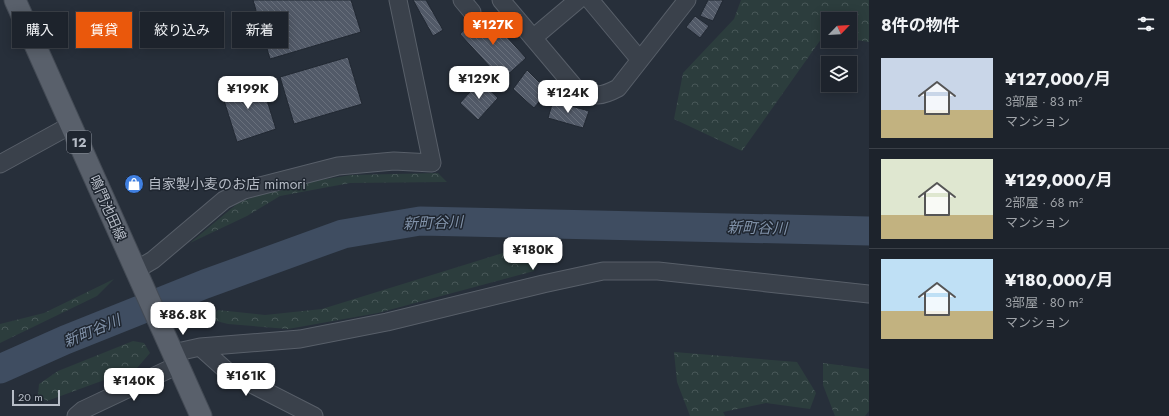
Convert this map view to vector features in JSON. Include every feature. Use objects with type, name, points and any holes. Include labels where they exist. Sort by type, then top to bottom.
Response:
[{"type":"main road","name":"鳴門池田線","points":[[15,0],[201,416]]},
{"type":"street","points":[[139,277],[153,260],[224,200],[244,190],[338,166],[394,161],[432,162],[398,0]]},
{"type":"street","points":[[501,0],[577,90],[590,95],[605,95],[618,88],[687,0]]},
{"type":"street","points":[[533,38],[578,0]]},
{"type":"street","points":[[590,0],[640,60]]},
{"type":"street","points":[[0,164],[71,125]]},
{"type":"street","points":[[76,416],[83,410],[173,353],[200,347],[300,339],[387,322],[603,271],[658,271],[869,294]]},
{"type":"street","points":[[200,347],[228,372],[314,416]]},
{"type":"green space","points":[[741,0],[869,0],[869,42],[857,40],[857,12],[821,12],[821,39],[742,151],[674,119],[683,73],[734,19]]},
{"type":"green space","points":[[438,173],[447,182],[350,183],[280,196],[247,216],[190,243],[238,203],[284,186],[351,175]]},
{"type":"green space","points":[[519,248],[540,258],[534,271],[378,313],[288,329],[228,324],[208,319],[218,310],[265,315],[322,309]]},
{"type":"green space","points":[[114,279],[97,296],[0,343],[0,324],[44,313]]},
{"type":"green space","points":[[133,341],[144,343],[150,353],[137,368],[47,401],[38,395],[39,384],[58,371]]},
{"type":"green space","points":[[674,352],[797,362],[816,393],[810,409],[766,403],[723,412],[725,416],[690,416],[677,382]]},
{"type":"green space","points":[[823,363],[869,369],[869,411],[865,416],[835,416],[823,385]]},
{"type":"building","points":[[253,0],[351,0],[361,32],[270,59],[267,48],[288,48],[288,12],[256,12]]},
{"type":"building","points":[[413,0],[426,0],[443,30],[433,36]]},
{"type":"building","points":[[708,0],[723,0],[713,21],[700,16]]},
{"type":"building","points":[[484,12],[526,58],[502,80],[460,34]]},
{"type":"building","points":[[695,16],[709,26],[700,38],[686,27]]},
{"type":"building","points":[[348,57],[362,104],[294,124],[280,77]]},
{"type":"building","points":[[527,70],[548,91],[534,108],[513,89]]},
{"type":"building","points":[[260,78],[276,129],[237,142],[221,91]]},
{"type":"building","points":[[480,81],[498,98],[478,120],[460,103]]},
{"type":"building","points":[[553,101],[589,111],[583,128],[548,118]]},
{"type":"waterway","name":"新町谷川","points":[[0,369],[65,340],[205,284],[343,234],[420,221],[869,231]]},
{"type":"place","name":"自家製小麦のお店 mimori","points":[[134,184]]}]
